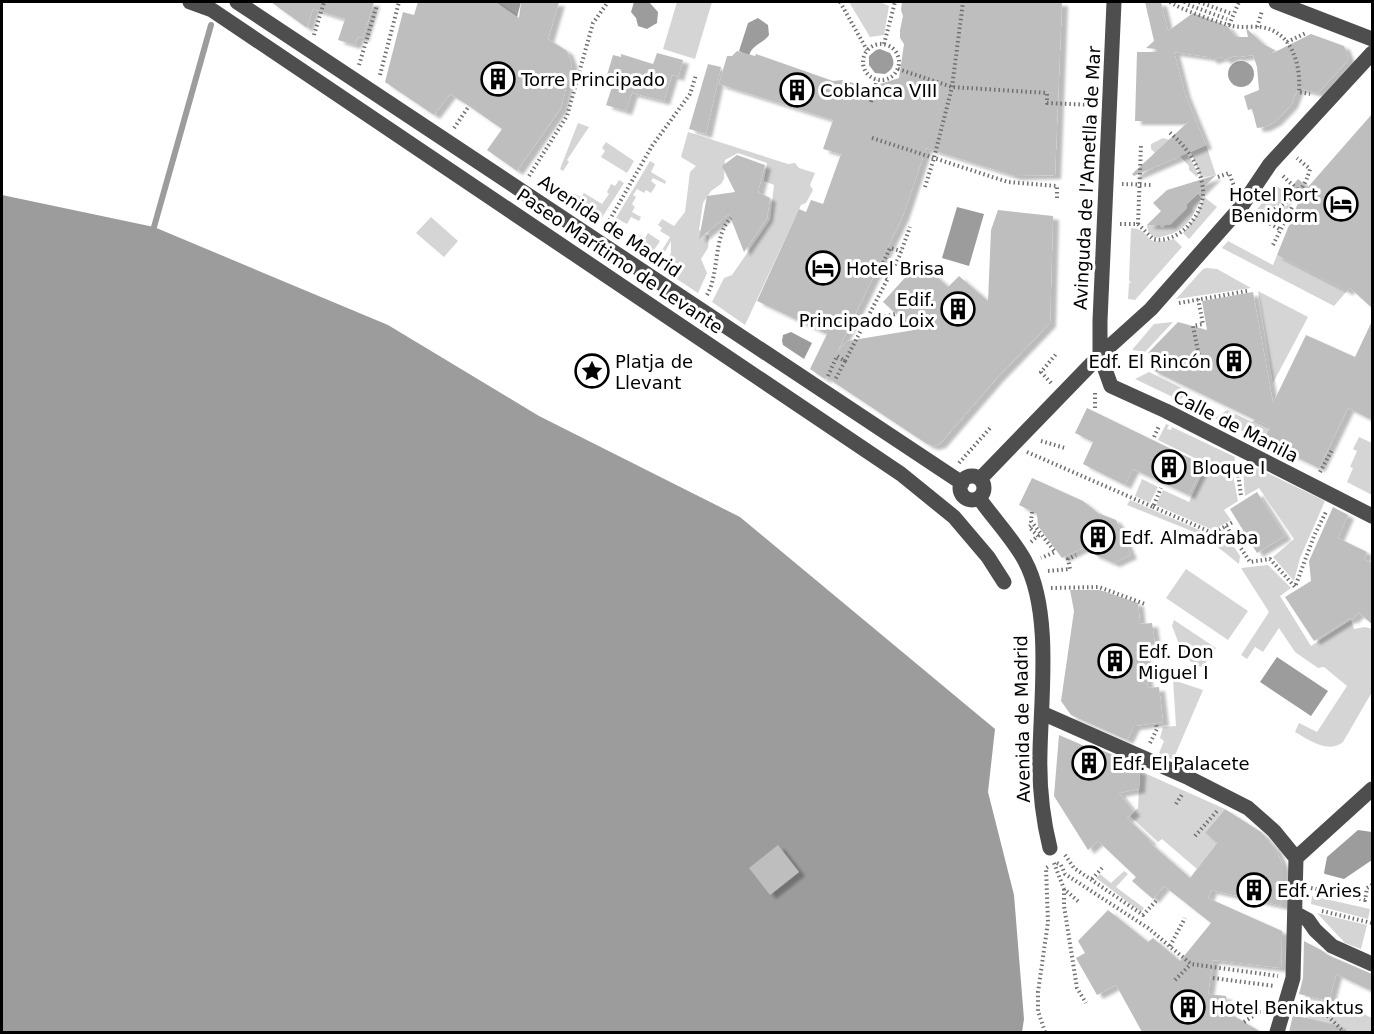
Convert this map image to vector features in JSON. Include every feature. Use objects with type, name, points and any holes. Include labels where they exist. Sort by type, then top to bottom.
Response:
[{"type":"street","name":"Paseo Marítimo de Levante","points":[[190,2],[212,10],[901,474],[954,518],[988,558],[1004,582]]},
{"type":"street","name":"Avenida de Madrid","points":[[237,2],[962,483]]},
{"type":"street","name":"Avinguda de l'Ametlla de Mar","points":[[1100,355],[1114,2]]},
{"type":"street","points":[[1276,2],[1372,39]]},
{"type":"street","points":[[980,479],[1100,355],[1151,309],[1234,216],[1270,164],[1372,53]]},
{"type":"street","name":"Calle de Manila","points":[[1100,355],[1111,386],[1166,411],[1372,516]]},
{"type":"street","points":[[976,476],[980,479],[984,489],[979,498],[969,500],[963,496],[960,490],[967,477],[976,476]]},
{"type":"street","name":"Avenida de Madrid","points":[[979,498],[1025,560],[1036,588],[1044,648],[1040,754],[1041,804],[1056,854]]},
{"type":"street","points":[[1042,713],[1189,778],[1248,808],[1274,831],[1296,858],[1292,983],[1277,1032]]},
{"type":"street","points":[[1296,858],[1372,789]]},
{"type":"street","points":[[1295,913],[1308,920],[1332,946],[1372,964]]},
{"type":"path","points":[[310,50],[324,2]]},
{"type":"path","points":[[375,93],[399,2]]},
{"type":"path","points":[[520,189],[567,116],[593,23],[608,2]]},
{"type":"path","points":[[840,2],[867,51]]},
{"type":"path","points":[[885,44],[895,2]]},
{"type":"path","points":[[925,187],[952,87],[963,2]]},
{"type":"path","points":[[1170,2],[1229,25],[1257,27],[1277,33],[1293,50],[1299,73],[1299,92],[1302,92]]},
{"type":"path","points":[[1185,2],[1227,19]]},
{"type":"path","points":[[1199,2],[1230,13]]},
{"type":"path","points":[[1229,25],[1239,2]]},
{"type":"path","points":[[355,80],[377,5]]},
{"type":"path","points":[[1257,27],[1261,16]]},
{"type":"path","points":[[1287,42],[1307,32]]},
{"type":"path","points":[[885,44],[896,51],[900,62],[898,69],[888,79],[877,80],[869,76],[865,71],[863,61],[867,51],[873,45],[885,44]]},
{"type":"path","points":[[898,69],[952,87],[1047,93],[1047,104],[1110,106]]},
{"type":"path","points":[[597,240],[652,146],[690,94],[696,75]]},
{"type":"path","points":[[871,102],[877,80]]},
{"type":"path","points":[[459,121],[469,106]]},
{"type":"path","points":[[1104,223],[1138,224],[1153,239],[1169,239],[1183,231],[1200,207],[1203,189],[1198,172],[1187,149],[1168,131]]},
{"type":"path","points":[[872,138],[1008,182],[1057,186],[1057,200]]},
{"type":"path","points":[[1138,224],[1141,145]]},
{"type":"path","points":[[1281,230],[1257,216],[1292,201],[1307,183],[1310,169],[1285,148]]},
{"type":"path","points":[[1218,177],[1229,173],[1232,183],[1246,198]]},
{"type":"path","points":[[1290,183],[1301,192]]},
{"type":"path","points":[[1106,184],[1152,185]]},
{"type":"path","points":[[1273,245],[1292,207]]},
{"type":"path","points":[[699,308],[713,283],[723,226],[731,218]]},
{"type":"path","points":[[836,378],[901,251],[910,227]]},
{"type":"path","points":[[887,279],[878,273],[890,248],[901,251]]},
{"type":"path","points":[[1151,309],[1198,299],[1246,291],[1247,293]]},
{"type":"path","points":[[1198,299],[1203,324],[1193,326],[1202,371]]},
{"type":"path","points":[[866,320],[896,314]]},
{"type":"path","points":[[1047,364],[1058,353]]},
{"type":"path","points":[[821,389],[837,356],[845,361]]},
{"type":"path","points":[[1095,395],[1095,408]]},
{"type":"path","points":[[948,474],[991,427]]},
{"type":"path","points":[[1013,444],[1040,458],[1213,533],[1233,522]]},
{"type":"path","points":[[1047,444],[1065,448]]},
{"type":"path","points":[[1312,486],[1332,450]]},
{"type":"path","points":[[1240,496],[1238,473],[1246,453]]},
{"type":"path","points":[[1153,507],[1161,488]]},
{"type":"path","points":[[1226,526],[1250,562],[1270,559],[1295,587],[1314,536],[1334,497]]},
{"type":"path","points":[[1032,512],[1031,521],[1055,552],[1052,554]]},
{"type":"path","points":[[1026,525],[1031,521]]},
{"type":"path","points":[[1030,572],[1070,569],[1068,559],[1076,555]]},
{"type":"path","points":[[1036,588],[1099,587],[1145,604]]},
{"type":"path","points":[[1195,836],[1228,798]]},
{"type":"path","points":[[1056,854],[1143,915],[1156,901]]},
{"type":"path","points":[[1056,854],[1064,889],[1064,906],[1077,988],[1086,1003]]},
{"type":"path","points":[[1056,854],[1065,874],[1148,928],[1191,964],[1292,983]]},
{"type":"path","points":[[1045,1032],[1038,1011],[1038,992],[1048,922],[1046,868],[1056,854]]},
{"type":"path","points":[[1092,879],[1102,868]]},
{"type":"path","points":[[1320,890],[1365,900],[1367,888],[1372,885]]},
{"type":"path","points":[[1064,889],[1079,902]]},
{"type":"path","points":[[1318,910],[1372,923]]},
{"type":"path","points":[[1170,946],[1185,918]]},
{"type":"path","points":[[1175,980],[1191,964]]},
{"type":"path","points":[[1213,978],[1292,983]]},
{"type":"path","points":[[1285,1004],[1327,1015],[1344,1032]]},
{"type":"shaded area","points":[[495,2],[521,2],[517,17]]},
{"type":"shaded area","points":[[634,2],[649,2],[658,12],[657,23],[647,29],[638,26],[631,12]]},
{"type":"shaded area","points":[[677,2],[712,2],[695,59],[663,49]]},
{"type":"shaded area","points":[[849,2],[880,2],[889,6],[884,35],[870,37]]},
{"type":"shaded area","points":[[758,18],[768,25],[769,35],[750,52],[749,56],[739,51],[748,23]]},
{"type":"shaded area","points":[[880,49],[890,53],[893,59],[892,68],[885,74],[875,73],[869,65],[869,56]]},
{"type":"shaded area","points":[[1241,61],[1250,65],[1254,74],[1250,83],[1241,87],[1232,83],[1228,74],[1232,65]]},
{"type":"shaded area","points":[[578,123],[589,127],[567,160],[569,162],[563,171],[560,169]]},
{"type":"shaded area","points":[[688,132],[788,164],[795,163],[799,168],[815,173],[810,185],[813,190],[806,203],[801,205],[745,325],[712,302],[724,278],[732,275],[770,220],[774,185],[764,181],[767,163],[738,153],[725,160],[724,179],[711,191],[703,203],[699,230],[709,236],[708,248],[701,259],[707,273],[698,293],[663,270],[671,253],[671,241],[657,266],[654,264],[670,237],[660,231],[662,228],[658,225],[662,219],[674,226],[685,212],[690,172],[696,166],[681,157]]},
{"type":"shaded area","points":[[1163,138],[1175,143],[1185,152],[1198,174],[1197,177],[1172,148],[1155,153],[1151,149],[1151,144]]},
{"type":"shaded area","points":[[606,142],[634,161],[627,173],[601,157],[605,151],[602,148]]},
{"type":"shaded area","points":[[1206,145],[1216,175],[1201,178],[1191,152]]},
{"type":"shaded area","points":[[650,161],[655,164],[651,172],[666,181],[665,184],[653,178],[651,181],[656,185],[651,193],[646,190],[644,193],[637,189],[633,195],[636,197],[632,204],[635,207],[632,212],[641,217],[639,221],[631,217],[627,224],[616,218]]},
{"type":"shaded area","points":[[619,180],[624,183],[601,219],[567,198],[569,194],[573,197],[575,194],[581,197],[584,193],[602,204],[609,194],[607,192],[611,184],[615,186]]},
{"type":"shaded area","points":[[1277,186],[1292,198],[1262,212],[1257,209]]},
{"type":"shaded area","points":[[1198,194],[1201,198],[1194,214],[1185,226],[1173,233],[1156,238],[1150,233],[1147,225],[1153,219],[1162,228],[1170,224]]},
{"type":"shaded area","points":[[2,195],[154,227],[388,325],[539,416],[740,517],[995,729],[988,792],[1014,895],[1024,1019],[1022,1032],[2,1032]]},
{"type":"shaded area","points":[[1204,197],[1217,207],[1189,239],[1183,233],[1197,215]]},
{"type":"shaded area","points":[[1292,203],[1277,222],[1265,215]]},
{"type":"shaded area","points":[[957,207],[984,214],[969,266],[942,258]]},
{"type":"shaded area","points":[[431,217],[458,241],[444,257],[416,233]]},
{"type":"shaded area","points":[[1131,228],[1138,229],[1152,240],[1174,239],[1182,247],[1135,300],[1128,299],[1129,283],[1131,283],[1129,280]]},
{"type":"shaded area","points":[[648,233],[660,241],[648,259],[631,248],[640,235],[645,238]]},
{"type":"shaded area","points":[[1228,241],[1273,265],[1277,255],[1347,291],[1334,306],[1222,248]]},
{"type":"shaded area","points":[[1203,269],[1217,269],[1251,288],[1176,299]]},
{"type":"shaded area","points":[[1258,291],[1308,317],[1273,383]]},
{"type":"shaded area","points":[[1173,322],[1145,352],[1132,350],[1154,324]]},
{"type":"shaded area","points":[[791,332],[812,343],[804,359],[783,345],[783,335]]},
{"type":"shaded area","points":[[1149,372],[1190,392],[1179,400],[1135,379]]},
{"type":"shaded area","points":[[1227,410],[1252,422],[1255,420],[1270,427],[1263,441],[1230,425],[1229,422],[1228,424],[1215,418]]},
{"type":"shaded area","points":[[1166,424],[1169,425],[1167,429],[1171,430],[1172,427],[1235,457],[1233,475],[1238,501],[1224,510],[1231,520],[1213,530],[1156,505],[1163,490],[1189,502],[1207,464],[1158,440]]},
{"type":"shaded area","points":[[1359,437],[1372,443],[1372,495],[1347,482],[1357,451],[1353,449]]},
{"type":"shaded area","points":[[1247,463],[1325,501],[1300,558],[1294,581],[1273,557],[1294,539],[1259,488],[1245,496],[1243,471]]},
{"type":"shaded area","points":[[1142,479],[1158,487],[1150,503],[1135,496]]},
{"type":"shaded area","points":[[1130,500],[1213,536],[1223,530],[1240,556],[1239,564],[1204,536],[1127,505]]},
{"type":"shaded area","points":[[1268,565],[1291,588],[1280,596],[1311,646],[1351,620],[1354,629],[1365,627],[1372,629],[1372,692],[1343,742],[1337,745],[1325,746],[1295,732],[1299,723],[1317,732],[1347,686],[1324,667],[1318,668],[1295,652],[1279,628],[1263,652],[1255,647],[1247,659],[1241,655],[1269,612],[1241,568]]},
{"type":"shaded area","points":[[1186,569],[1248,611],[1228,640],[1166,598]]},
{"type":"shaded area","points":[[1174,620],[1216,648],[1203,667],[1191,662],[1183,652],[1172,626]]},
{"type":"shaded area","points":[[1277,657],[1328,691],[1311,716],[1260,682]]},
{"type":"shaded area","points":[[1173,680],[1203,690],[1173,760],[1159,753],[1164,741],[1160,738],[1163,727],[1176,726]]},
{"type":"shaded area","points":[[1140,771],[1225,809],[1205,833],[1217,843],[1197,869],[1162,839],[1158,842],[1130,816],[1138,808]]},
{"type":"shaded area","points":[[1358,830],[1372,832],[1372,860],[1344,879],[1325,874],[1327,857]]},
{"type":"shaded area","points":[[1124,871],[1128,874],[1116,887],[1144,908],[1141,912],[1096,878],[1100,874],[1111,883]]},
{"type":"shaded area","points":[[1312,896],[1370,909],[1368,919],[1311,904]]},
{"type":"shaded area","points":[[1317,913],[1367,925],[1361,949],[1345,943]]},
{"type":"shaded area","points":[[1337,1001],[1356,1004],[1372,1018],[1372,1032],[1310,1032],[1309,1025],[1304,1024],[1307,1011],[1328,1018],[1330,1008]]},
{"type":"building","points":[[271,2],[374,2],[363,38],[358,37],[355,45],[338,40],[345,19],[313,9],[307,28]]},
{"type":"building","name":"Torre Principado","points":[[418,2],[495,2],[519,18],[521,2],[559,2],[548,39],[567,51],[572,64],[561,108],[517,171],[487,150],[502,129],[469,106],[450,94],[434,115],[385,82],[403,12],[414,15]]},
{"type":"building","points":[[902,2],[1062,2],[1055,175],[1015,176],[926,148],[903,216],[837,352],[847,341],[914,330],[883,302],[920,261],[948,287],[959,276],[988,301],[991,230],[998,210],[1053,216],[1050,323],[997,378],[940,444],[933,446],[810,369],[827,334],[757,301],[799,209],[806,212],[811,200],[823,204],[841,154],[823,149],[833,120],[719,84],[727,56],[732,56],[737,51],[755,56],[756,54],[833,81],[842,80],[878,91],[880,84],[899,78],[904,44],[900,38]]},
{"type":"building","points":[[1145,2],[1161,2],[1168,31],[1193,13],[1227,26],[1236,37],[1248,37],[1246,28],[1263,44],[1276,51],[1273,53],[1311,34],[1344,46],[1349,59],[1318,93],[1298,88],[1292,104],[1276,121],[1265,127],[1257,128],[1252,109],[1248,110],[1244,96],[1259,90],[1257,67],[1253,55],[1212,60],[1209,57],[1174,52],[1185,94],[1206,145],[1134,176],[1132,174],[1189,121],[1135,121],[1137,52],[1157,52],[1156,49],[1146,48],[1154,41]]},
{"type":"building","points":[[657,53],[683,60],[678,77],[672,75],[664,101],[632,93],[626,111],[606,105],[615,78],[607,75],[613,55],[621,57],[621,54],[653,64]]},
{"type":"building","points":[[708,64],[721,67],[706,134],[689,129]]},
{"type":"building","name":"Hotel Port Benidorm","points":[[1372,114],[1372,308],[1350,288],[1347,291],[1277,255],[1298,203],[1286,193],[1298,179],[1308,187]]},
{"type":"building","points":[[737,155],[765,165],[758,192],[770,198],[767,218],[744,252],[729,214],[699,239],[707,196],[735,192],[722,166]]},
{"type":"building","points":[[1216,175],[1170,225],[1147,225],[1161,211],[1153,203],[1167,190]]},
{"type":"building","points":[[1253,292],[1273,403],[1306,335],[1355,357],[1372,321],[1372,420],[1348,408],[1319,468],[1263,441],[1270,427],[1152,370],[1156,360],[1148,353],[1178,322],[1207,330],[1202,301]]},
{"type":"building","points":[[1087,408],[1204,465],[1189,495],[1133,469],[1125,485],[1083,464],[1093,442],[1075,433]]},
{"type":"building","points":[[1032,478],[1083,501],[1098,513],[1116,520],[1131,555],[1114,563],[1093,554],[1089,545],[1062,558],[1038,526],[1037,514],[1019,505]]},
{"type":"building","points":[[1257,492],[1285,536],[1257,553],[1230,509]]},
{"type":"building","points":[[1333,507],[1348,515],[1338,538],[1367,552],[1364,559],[1372,563],[1372,624],[1359,613],[1314,641],[1285,597],[1311,581],[1309,561]]},
{"type":"building","points":[[1070,590],[1100,590],[1138,603],[1140,624],[1152,623],[1155,644],[1143,646],[1148,688],[1159,687],[1163,722],[1134,726],[1127,740],[1071,715],[1061,701],[1074,611]]},
{"type":"building","points":[[1059,735],[1098,752],[1094,747],[1118,757],[1116,761],[1140,771],[1139,789],[1119,793],[1134,812],[1127,818],[1150,840],[1149,842],[1190,878],[1217,843],[1205,833],[1225,809],[1261,832],[1276,849],[1283,866],[1283,906],[1211,890],[1208,898],[1282,931],[1281,968],[1213,960],[1208,994],[1226,996],[1229,1013],[1261,1032],[1142,1032],[1116,985],[1097,995],[1076,958],[1085,953],[1078,941],[1108,910],[1148,942],[1153,938],[1180,961],[1211,923],[1164,886],[1153,899],[1132,881],[1136,877],[1098,841],[1088,850],[1054,796]]},
{"type":"building","points":[[778,845],[799,872],[770,895],[749,868]]},
{"type":"building","points":[[1304,941],[1328,955],[1372,974],[1372,991],[1336,974],[1329,1001],[1299,994],[1303,978]]},
{"type":"building","points":[[1293,1015],[1340,1026],[1339,1032],[1289,1032]]},
{"type":"waterway","points":[[154,227],[211,25]]},
{"type":"place","name":"Torre Principado","points":[[498,79]]},
{"type":"place","name":"Coblanca VIII","points":[[797,90]]},
{"type":"place","name":"Hotel Port Benidorm","points":[[1341,204]]},
{"type":"place","name":"Hotel Brisa","points":[[823,268]]},
{"type":"place","name":"Edif. Principado Loix","points":[[958,309]]},
{"type":"place","name":"Edf. El Rincón","points":[[1234,361]]},
{"type":"place","name":"Platja de Llevant","points":[[592,371]]},
{"type":"place","name":"Bloque I","points":[[1169,467]]},
{"type":"place","name":"Edf. Almadraba","points":[[1098,537]]},
{"type":"place","name":"Edf. Don Miguel I","points":[[1115,661]]},
{"type":"place","name":"Edf. El Palacete","points":[[1089,763]]},
{"type":"place","name":"Edf. Aries","points":[[1254,890]]},
{"type":"place","name":"Hotel Benikaktus","points":[[1188,1007]]}]
